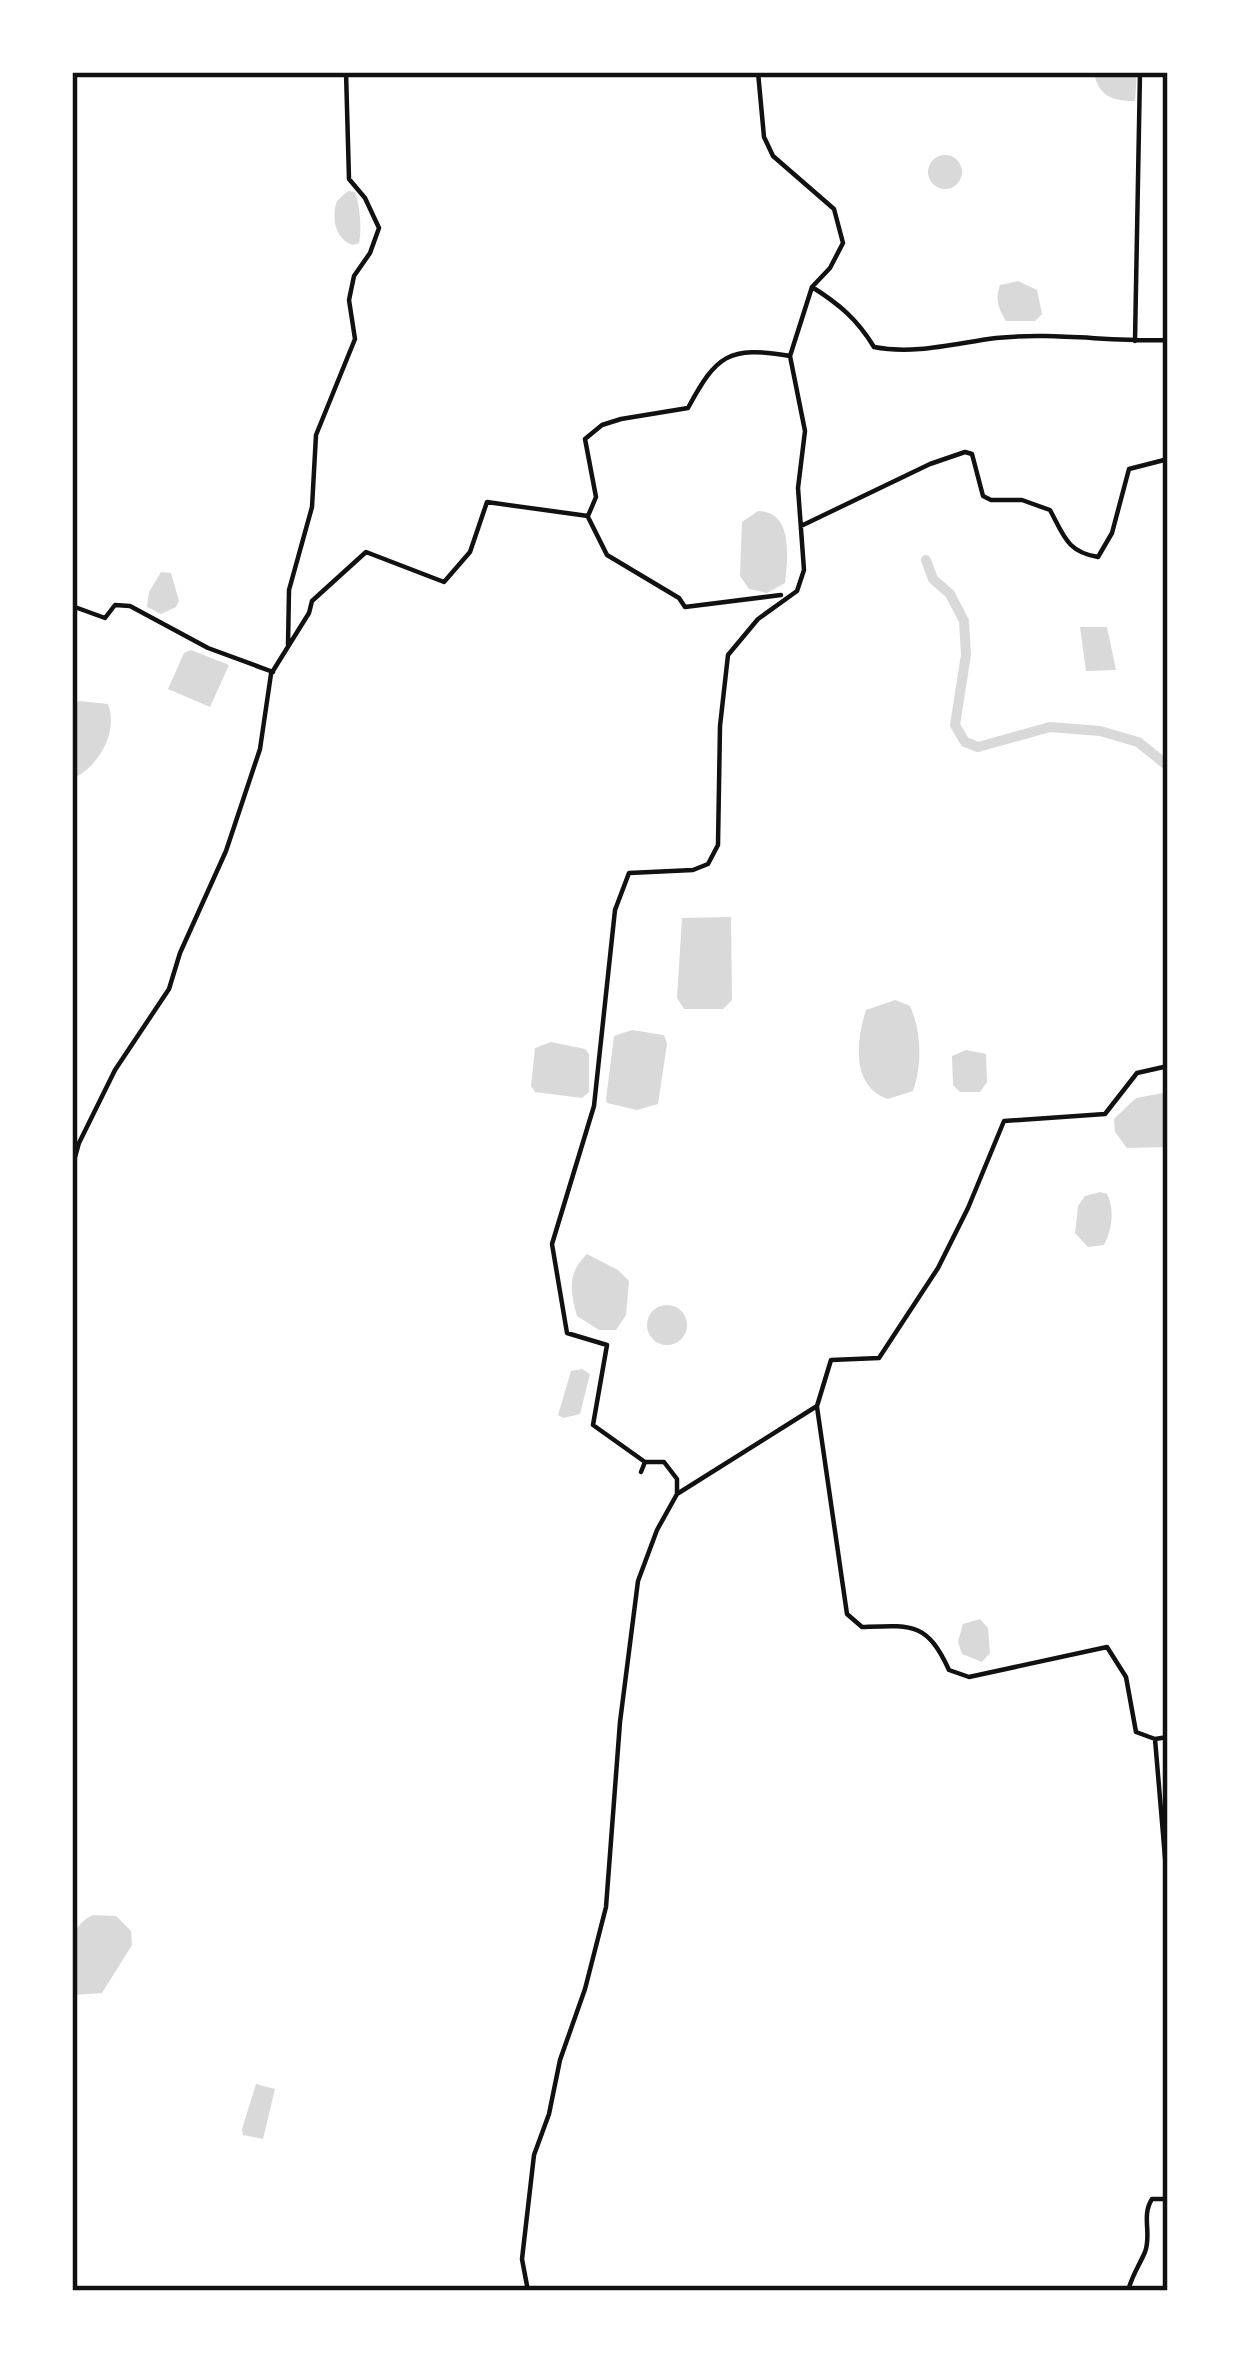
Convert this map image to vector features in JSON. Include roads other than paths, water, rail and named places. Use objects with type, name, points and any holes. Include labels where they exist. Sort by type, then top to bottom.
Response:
[{"type":"street","points":[[288,649],[289,590],[312,507],[316,435],[355,339],[349,300],[354,275],[370,253],[379,228],[349,179],[346,72]]},
{"type":"street","points":[[758,72],[764,137],[773,156],[838,213],[843,243],[830,268],[812,287],[790,356],[805,431],[798,488],[804,569],[797,591],[787,595],[685,607],[679,598],[607,555],[588,516],[596,497],[585,439],[602,425],[688,408],[716,362],[762,351],[790,356]]},
{"type":"street","points":[[1135,341],[1140,72]]},
{"type":"street","points":[[1159,72],[1168,77]]},
{"type":"street","points":[[812,287],[860,323],[874,347],[886,350],[954,347],[998,338],[1168,340]]},
{"type":"street","points":[[801,526],[965,452],[972,454],[983,496],[1022,500],[1050,510],[1069,547],[1098,556],[1112,533],[1129,469],[1168,459]]},
{"type":"street","points":[[72,1168],[79,1143],[115,1070],[169,989],[250,787],[273,672],[312,601],[366,552],[444,582],[470,552],[487,502],[588,516]]},
{"type":"street","points":[[677,1494],[677,1479],[664,1462],[645,1462],[593,1425],[607,1345],[567,1333],[552,1244],[594,1106],[615,910],[629,873],[693,870],[708,864],[718,845],[720,726],[728,655],[787,595]]},
{"type":"street","points":[[72,605],[106,618],[115,605],[130,606],[208,648],[273,672]]},
{"type":"street","points":[[1168,1066],[1137,1073],[1105,1114],[1004,1121],[938,1268],[879,1358],[831,1360],[817,1406],[847,1614],[862,1627],[909,1625],[935,1640],[949,1670],[969,1677],[1107,1647],[1126,1677],[1136,1732],[1155,1739],[1168,1737]]},
{"type":"street","points":[[529,2291],[522,2259],[534,2155],[606,1907],[620,1722],[638,1581],[677,1494],[817,1406]]},
{"type":"street","points":[[641,1472],[645,1462]]},
{"type":"street","points":[[1155,1739],[1168,1893]]},
{"type":"street","points":[[1128,2291],[1134,2266],[1145,2251],[1146,2207],[1152,2199],[1168,2199]]},
{"type":"waterway","points":[[926,560],[933,579],[950,594],[964,621],[966,655],[955,725],[965,742],[978,747],[1050,727],[1100,731],[1138,742],[1168,766]]}]
